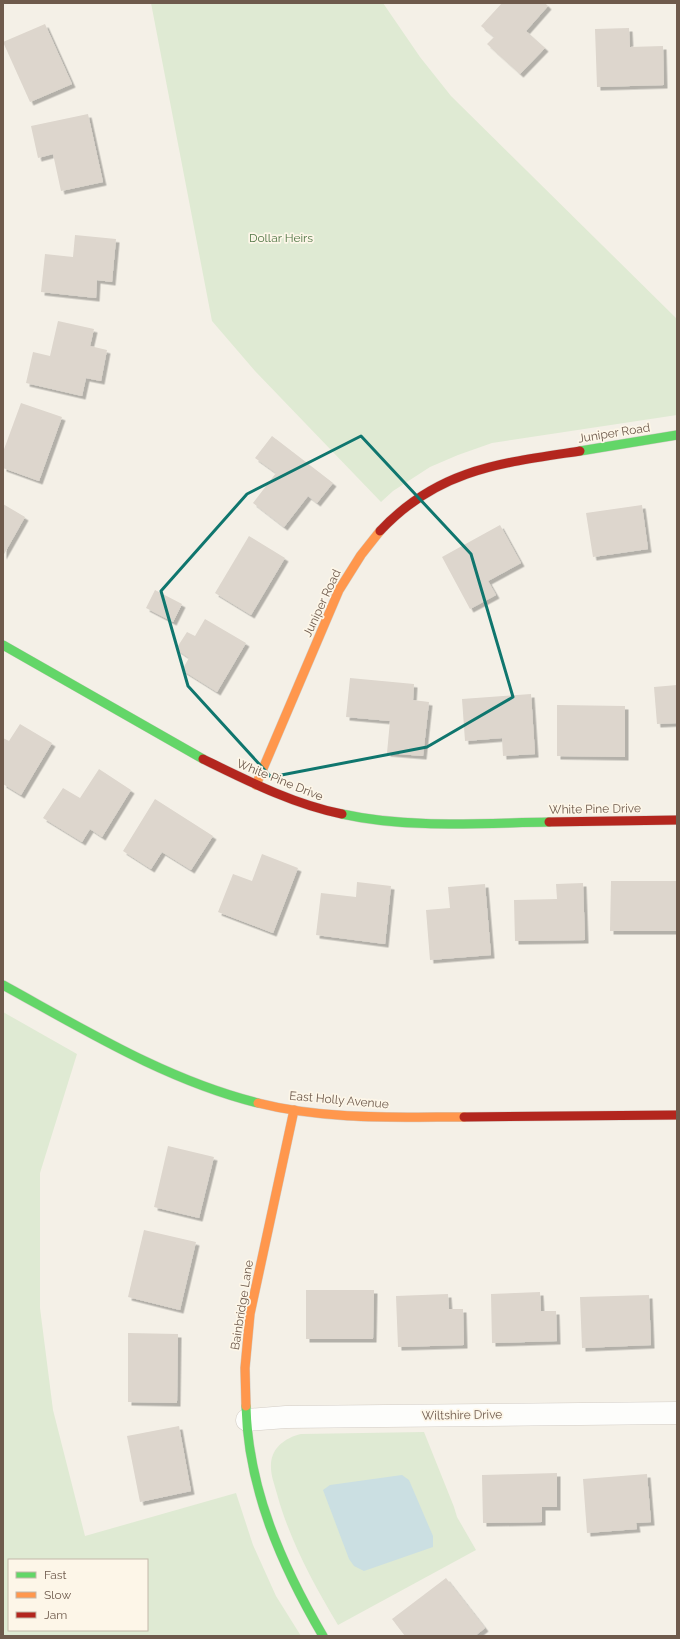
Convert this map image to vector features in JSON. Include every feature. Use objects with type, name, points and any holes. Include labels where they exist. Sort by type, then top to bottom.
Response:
[{"type":"street","name":"Juniper Road","points":[[256,785],[339,591],[367,546],[383,527],[405,508],[430,490],[455,477],[483,467],[677,435]]},
{"type":"street","name":"White Pine Drive","points":[[3,645],[202,759],[256,785],[323,810],[351,816],[412,823],[446,824],[677,820]]},
{"type":"street","name":"East Holly Avenue","points":[[3,985],[130,1054],[181,1078],[238,1098],[294,1110],[360,1116],[677,1115]]},
{"type":"street","name":"Bainbridge Lane","points":[[294,1110],[257,1275],[250,1317],[245,1373],[247,1420],[250,1449],[260,1498],[276,1546],[300,1598],[323,1636]]},
{"type":"street","name":"Wiltshire Drive","points":[[247,1420],[286,1417],[677,1413]]},
{"type":"highlighted area","points":[[361,436],[471,554],[513,697],[427,747],[271,777],[188,686],[161,591],[247,494]]},
{"type":"green space","name":"Dollar Heirs","points":[[151,3],[383,3],[420,57],[451,96],[677,319],[677,415],[492,443],[430,467],[393,491],[381,502],[255,371],[212,321]]},
{"type":"green space","points":[[3,1012],[77,1054],[40,1173],[40,1308],[53,1410],[85,1536],[236,1493],[253,1545],[276,1596],[301,1636],[3,1636]]},
{"type":"green space","points":[[424,1432],[457,1517],[476,1550],[338,1625],[311,1577],[288,1528],[273,1481],[271,1461],[273,1455],[279,1445],[289,1438],[301,1434]]},
{"type":"shaded area","points":[[402,1475],[409,1480],[433,1536],[433,1547],[364,1571],[354,1566],[349,1559],[323,1490],[330,1485]]},
{"type":"building","points":[[502,3],[545,3],[548,6],[526,31],[545,48],[520,74],[487,44],[494,37],[481,26]]},
{"type":"building","points":[[45,24],[72,84],[30,102],[3,42]]},
{"type":"building","points":[[629,28],[630,47],[663,46],[664,85],[597,87],[595,29]]},
{"type":"building","points":[[88,114],[103,182],[61,191],[53,154],[38,158],[31,126]]},
{"type":"building","points":[[75,235],[116,239],[112,282],[97,280],[96,298],[41,292],[45,254],[73,257]]},
{"type":"building","points":[[58,321],[94,329],[90,346],[107,350],[101,381],[86,378],[82,396],[26,383],[33,352],[50,356]]},
{"type":"building","points":[[21,403],[62,417],[39,481],[3,468],[3,452]]},
{"type":"building","points":[[272,436],[333,483],[317,503],[308,496],[284,527],[253,503],[276,473],[255,458]]},
{"type":"building","points":[[3,504],[25,517],[3,556]]},
{"type":"building","points":[[642,505],[648,549],[593,557],[586,513]]},
{"type":"building","points":[[500,525],[521,563],[488,581],[496,595],[470,609],[442,557]]},
{"type":"building","points":[[249,536],[285,558],[251,615],[215,593]]},
{"type":"building","points":[[155,590],[182,604],[173,622],[146,608]]},
{"type":"building","points":[[205,619],[246,643],[217,692],[182,670],[189,658],[176,649],[187,632],[195,636]]},
{"type":"building","points":[[350,678],[414,684],[413,700],[429,702],[423,756],[387,753],[390,721],[346,717]]},
{"type":"building","points":[[677,685],[677,723],[657,724],[654,687]]},
{"type":"building","points":[[531,694],[535,754],[503,756],[502,738],[465,741],[462,699]]},
{"type":"building","points":[[557,705],[625,706],[625,757],[557,756]]},
{"type":"building","points":[[20,724],[52,743],[21,795],[3,784],[3,738],[9,741]]},
{"type":"building","points":[[99,769],[131,790],[102,837],[90,829],[82,842],[43,818],[63,788],[80,798]]},
{"type":"building","points":[[155,799],[213,836],[191,870],[162,852],[151,869],[123,851]]},
{"type":"building","points":[[262,854],[298,868],[273,933],[218,912],[233,874],[252,881]]},
{"type":"building","points":[[611,881],[676,881],[676,931],[610,931]]},
{"type":"building","points":[[357,882],[391,886],[385,944],[316,935],[321,893],[356,897]]},
{"type":"building","points":[[583,883],[585,940],[515,941],[514,900],[557,899],[556,884]]},
{"type":"building","points":[[485,884],[491,955],[430,960],[426,910],[450,908],[448,887]]},
{"type":"building","points":[[168,1146],[214,1157],[199,1218],[154,1207]]},
{"type":"building","points":[[144,1230],[196,1242],[180,1310],[128,1297]]},
{"type":"building","points":[[306,1290],[374,1290],[373,1339],[306,1339]]},
{"type":"building","points":[[540,1292],[541,1311],[556,1311],[557,1341],[492,1343],[491,1294]]},
{"type":"building","points":[[448,1294],[449,1309],[463,1309],[464,1345],[398,1347],[396,1296]]},
{"type":"building","points":[[649,1295],[651,1345],[582,1348],[580,1297]]},
{"type":"building","points":[[128,1333],[178,1334],[177,1403],[128,1402]]},
{"type":"building","points":[[179,1426],[191,1491],[140,1502],[127,1436]]},
{"type":"building","points":[[557,1473],[557,1507],[542,1507],[542,1522],[483,1523],[482,1475]]},
{"type":"building","points":[[647,1474],[651,1522],[636,1523],[637,1529],[587,1533],[583,1479]]},
{"type":"building","points":[[446,1578],[485,1628],[475,1636],[405,1636],[392,1619]]},
{"type":"traffic: fast","points":[[580,451],[677,435]]},
{"type":"traffic: fast","points":[[3,645],[203,759]]},
{"type":"traffic: fast","points":[[342,814],[393,822],[446,824],[549,822]]},
{"type":"traffic: fast","points":[[3,985],[95,1036],[159,1067],[191,1081],[258,1103]]},
{"type":"traffic: fast","points":[[246,1406],[248,1437],[260,1497],[281,1554],[323,1636]]},
{"type":"traffic: slow","points":[[256,785],[339,590],[361,555],[380,531]]},
{"type":"traffic: slow","points":[[258,1103],[335,1115],[464,1117]]},
{"type":"traffic: slow","points":[[246,1406],[245,1368],[250,1314],[294,1110]]},
{"type":"traffic: jam","points":[[380,531],[402,510],[425,494],[472,472],[497,465],[580,451]]},
{"type":"traffic: jam","points":[[203,759],[288,798],[324,810],[342,814]]},
{"type":"traffic: jam","points":[[549,822],[677,820]]},
{"type":"traffic: jam","points":[[464,1117],[677,1115]]}]
